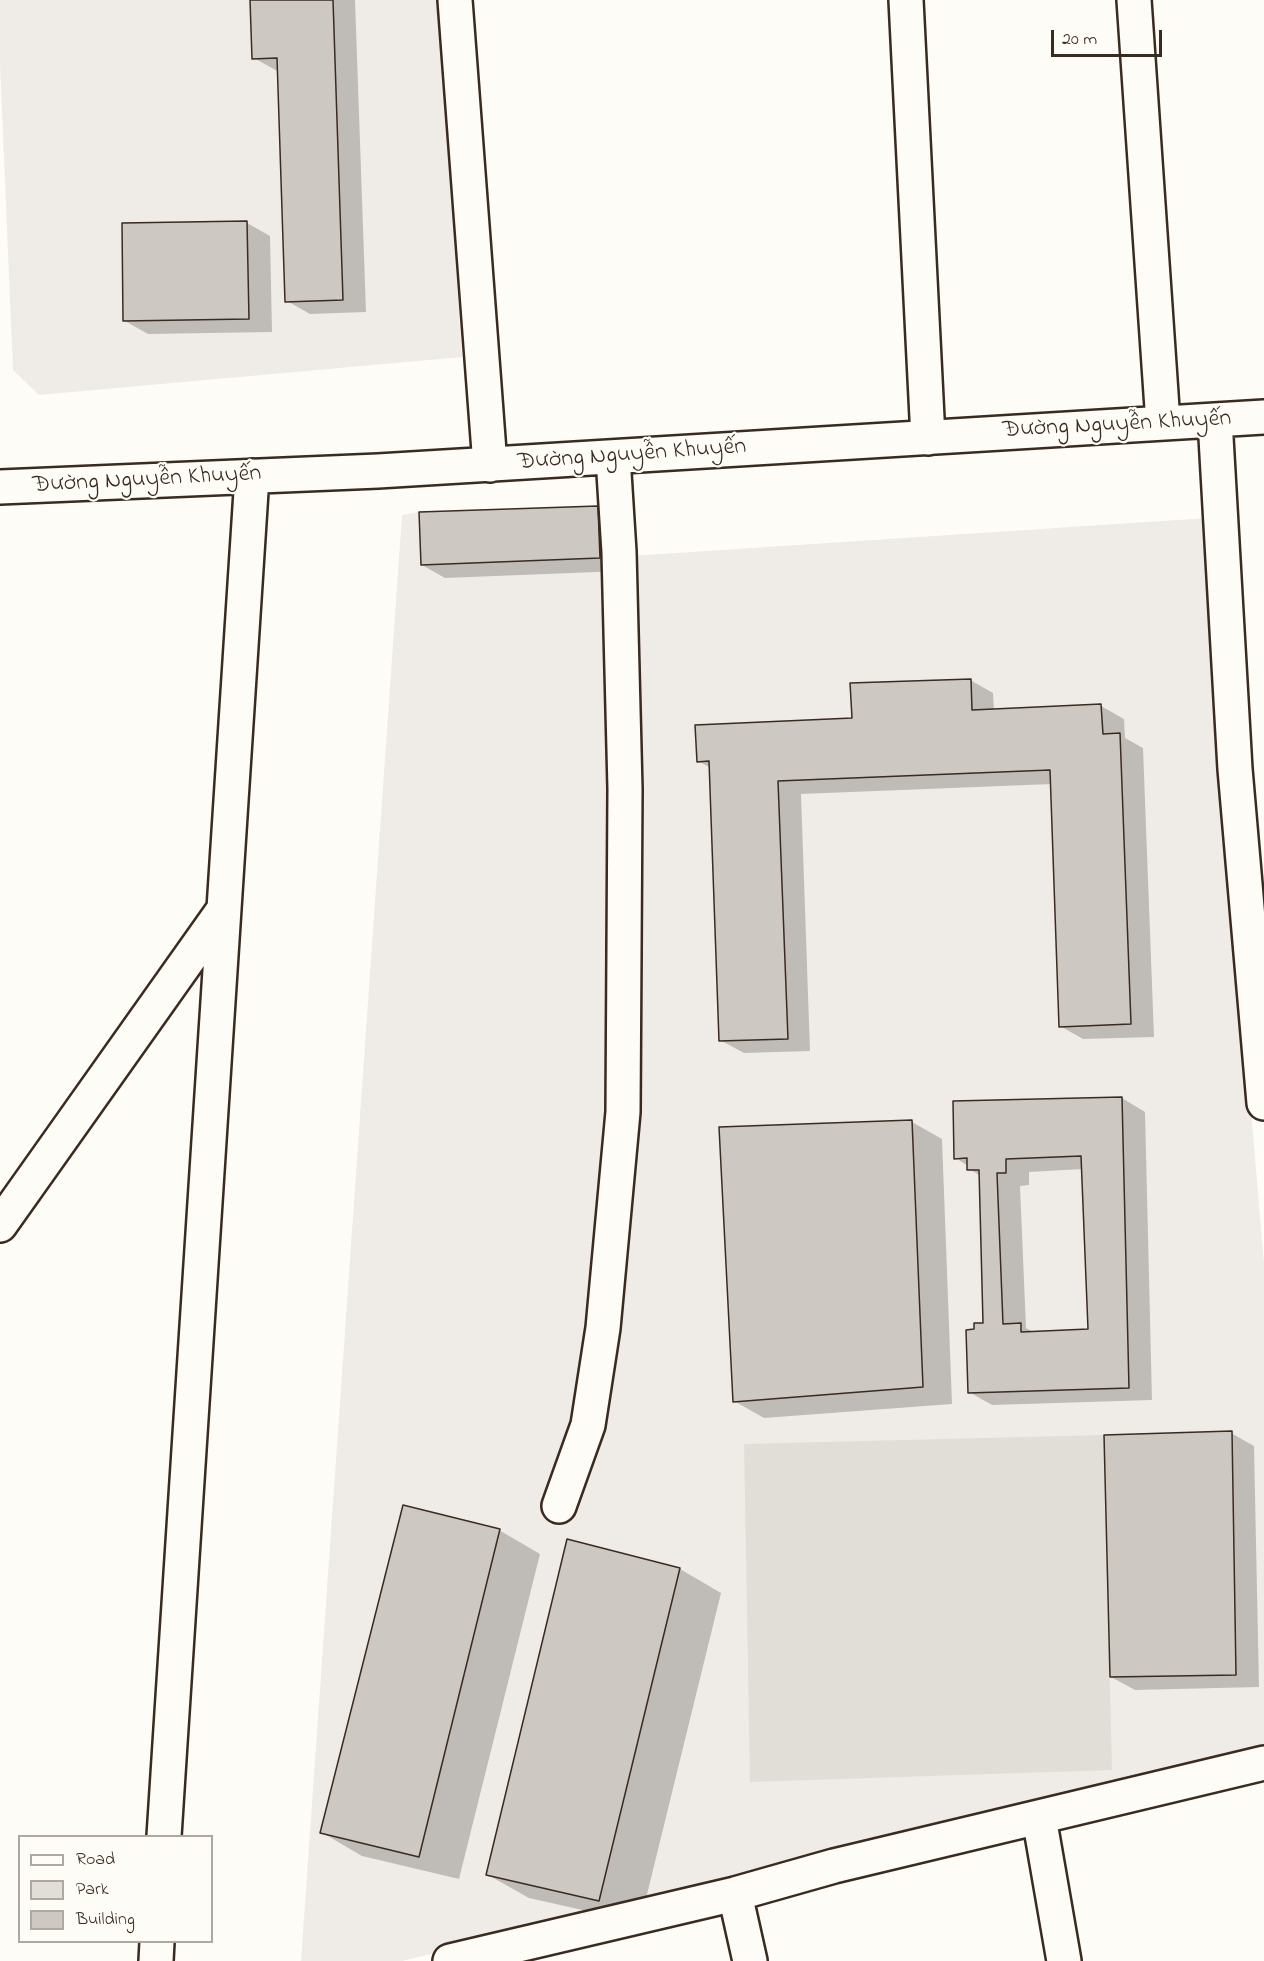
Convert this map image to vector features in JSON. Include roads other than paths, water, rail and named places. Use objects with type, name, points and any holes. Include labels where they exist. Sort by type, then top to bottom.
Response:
[{"type":"street","points":[[455,0],[490,465]]},
{"type":"street","points":[[906,0],[928,438]]},
{"type":"street","points":[[1134,0],[1163,423]]},
{"type":"street","name":"Đường Nguyễn Khuyến","points":[[0,487],[490,465],[1264,417]]},
{"type":"street","points":[[1215,420],[1250,768],[1264,1103]]},
{"type":"street","points":[[559,1506],[588,1425],[603,1328],[623,1112],[625,789],[619,552],[613,457]]},
{"type":"street","points":[[164,1835],[252,476]]},
{"type":"street","points":[[0,1225],[224,909]]},
{"type":"street","points":[[462,1959],[735,1894],[834,1866],[1264,1763]]},
{"type":"street","points":[[1039,1817],[1064,1961]]},
{"type":"street","points":[[735,1894],[750,1961]]},
{"type":"street","points":[[156,1961],[157,1943]]}]
